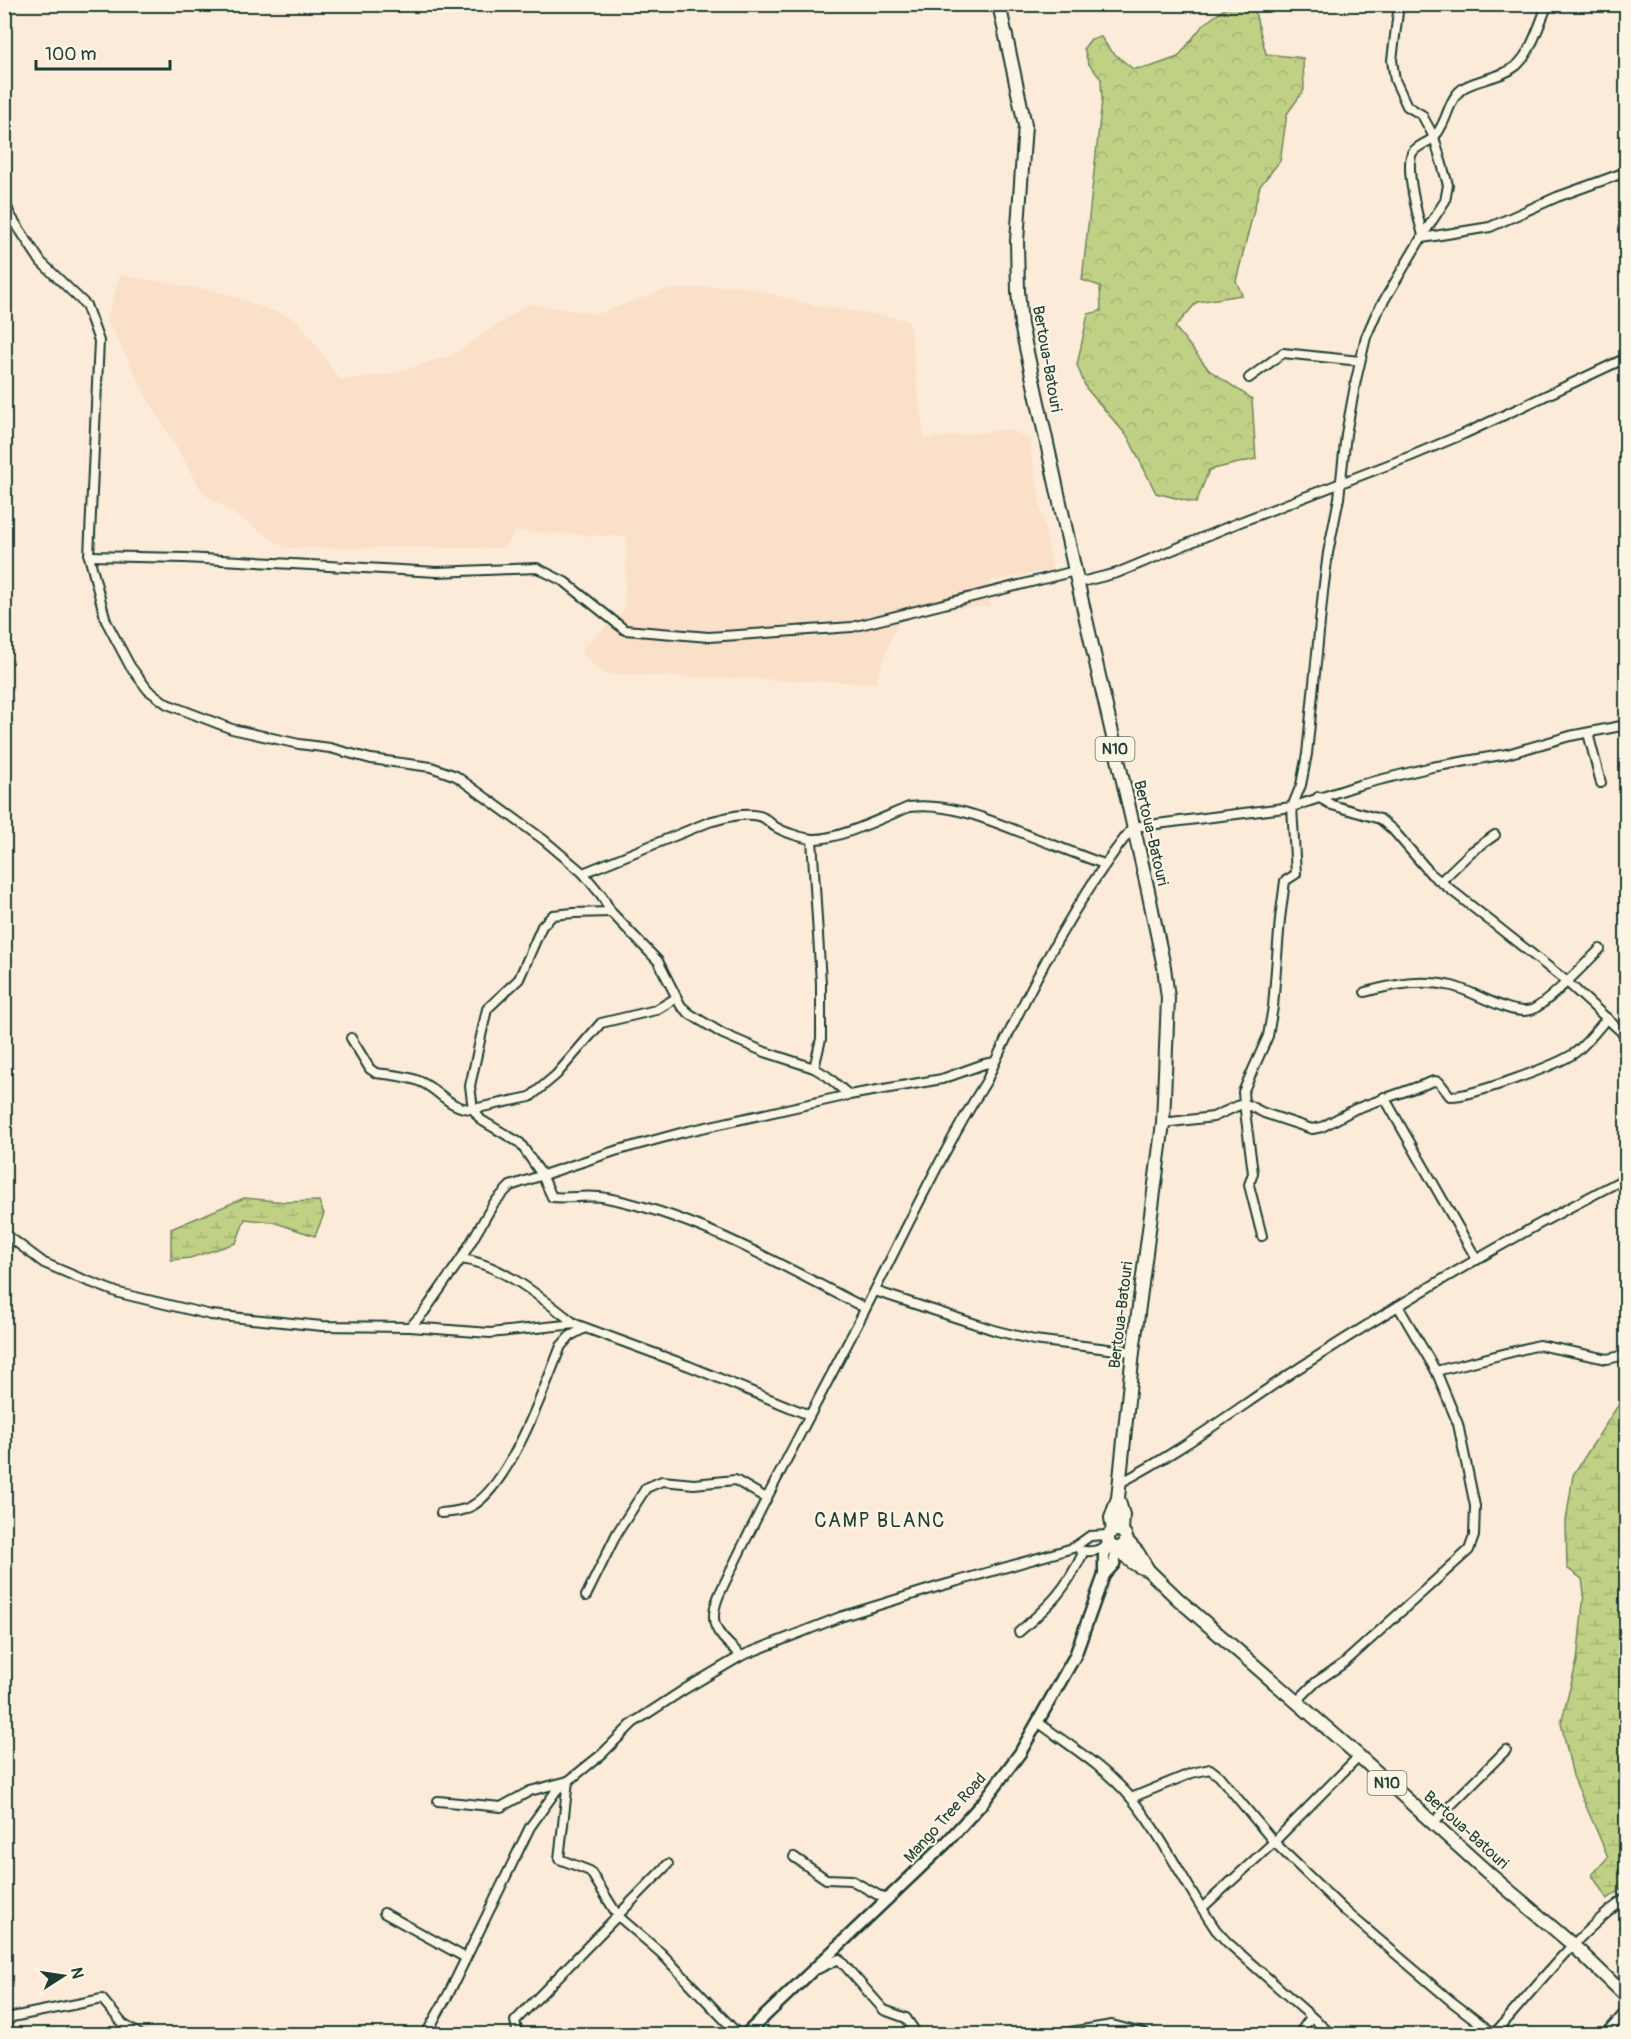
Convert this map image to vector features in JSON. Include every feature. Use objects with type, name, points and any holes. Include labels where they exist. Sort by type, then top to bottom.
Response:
[{"type":"highway","name":"Bertoua-Batouri","points":[[999,4],[1025,125],[1017,241],[1021,325],[1166,982],[1168,1024],[1163,1123],[1133,1352],[1118,1498],[1111,1518],[1116,1540],[1128,1559],[1148,1570],[1178,1599],[1573,1945],[1626,1996]]},
{"type":"main road","name":"Mango Tree Road","points":[[746,2034],[946,1843],[984,1801],[1020,1753],[1075,1656],[1104,1575],[1104,1555],[1116,1540]]},
{"type":"street","points":[[1262,1236],[1249,1185],[1253,1173],[1243,1092],[1268,1035],[1273,1007],[1285,881],[1296,874],[1292,807],[1301,785],[1307,754],[1323,592],[1341,483],[1346,434],[1360,361],[1376,314],[1439,213],[1448,191],[1434,137],[1422,115],[1407,105],[1395,80],[1393,51],[1399,4]]},
{"type":"street","points":[[1423,236],[1413,194],[1411,156],[1414,151],[1434,137],[1446,118],[1454,98],[1465,87],[1506,73],[1518,64],[1530,46],[1548,4]]},
{"type":"street","points":[[1423,236],[1491,227],[1557,197],[1626,172]]},
{"type":"street","points":[[4,199],[10,215],[41,262],[86,305],[99,341],[89,556],[106,621],[139,679],[148,690],[160,700],[232,729],[299,744],[330,748],[371,759],[431,767],[456,776],[523,823],[583,873],[602,896],[611,912],[658,961],[676,998],[690,1014],[723,1034],[765,1053],[814,1068],[833,1080],[849,1095]]},
{"type":"street","points":[[1249,378],[1283,353],[1360,361]]},
{"type":"street","points":[[89,556],[185,558],[437,572],[537,568],[565,582],[625,630],[709,637],[852,627],[1076,577],[1117,573],[1466,433],[1626,358]]},
{"type":"street","points":[[741,1656],[722,1637],[714,1625],[713,1616],[719,1595],[766,1498],[875,1291],[895,1247],[995,1062],[1039,970],[1077,904],[1133,826],[1292,807],[1318,797],[1432,767],[1507,754],[1626,725]]},
{"type":"street","points":[[1588,733],[1601,783]]},
{"type":"street","points":[[1318,797],[1332,806],[1380,819],[1393,830],[1431,874],[1566,981],[1626,1036]]},
{"type":"street","points":[[583,873],[709,822],[741,815],[759,816],[768,820],[775,827],[812,839],[830,837],[909,807],[922,806],[987,819],[1104,864]]},
{"type":"street","points":[[1441,881],[1471,852],[1495,835]]},
{"type":"street","points":[[812,839],[821,983],[821,1039],[814,1068]]},
{"type":"street","points":[[611,912],[553,915],[542,926],[519,979],[487,1009],[470,1086],[472,1109],[481,1120],[520,1143],[542,1175],[552,1197],[586,1195],[606,1197],[681,1219],[755,1251],[865,1308]]},
{"type":"street","points":[[1365,992],[1397,984],[1435,982],[1467,989],[1523,1012],[1537,1008],[1600,949]]},
{"type":"street","points":[[351,1038],[370,1069],[376,1073],[423,1083],[451,1104],[464,1109],[472,1109],[530,1097],[556,1075],[601,1023],[657,1010],[676,998]]},
{"type":"street","points":[[1244,1103],[1264,1113],[1312,1129],[1322,1127],[1355,1109],[1384,1097],[1436,1081],[1450,1096],[1469,1093],[1557,1063],[1587,1042],[1607,1018]]},
{"type":"street","points":[[410,1327],[424,1312],[461,1258],[498,1197],[510,1186],[615,1151],[684,1132],[849,1095],[942,1078],[995,1062]]},
{"type":"street","points":[[1384,1097],[1477,1260]]},
{"type":"street","points":[[1163,1123],[1213,1117],[1244,1103]]},
{"type":"street","points":[[1118,1484],[1170,1455],[1278,1382],[1398,1306],[1566,1209],[1626,1178]]},
{"type":"street","points":[[4,1233],[44,1263],[77,1277],[119,1293],[211,1315],[322,1326],[410,1327],[490,1333],[575,1324]]},
{"type":"street","points":[[461,1258],[476,1260],[502,1273],[575,1324],[689,1366],[809,1415]]},
{"type":"street","points":[[875,1291],[997,1331],[1034,1340],[1133,1352]]},
{"type":"street","points":[[1296,1702],[1316,1682],[1344,1663],[1469,1550],[1474,1536],[1475,1506],[1458,1424],[1436,1371],[1398,1306]]},
{"type":"street","points":[[441,1513],[459,1512],[472,1506],[495,1484],[515,1451],[561,1346],[570,1336],[585,1328]]},
{"type":"street","points":[[1436,1371],[1539,1345],[1607,1359],[1626,1355]]},
{"type":"street","points":[[586,1596],[617,1533],[646,1488],[653,1484],[662,1481],[694,1484],[735,1480],[766,1498]]},
{"type":"street","points":[[426,2034],[449,1993],[530,1827],[556,1791],[614,1743],[633,1723],[741,1656],[840,1617],[1073,1548],[1090,1536],[1116,1540]]},
{"type":"street","points":[[1073,1548],[1095,1551],[1116,1540]]},
{"type":"street","points":[[1019,1632],[1053,1603],[1073,1575],[1084,1551]]},
{"type":"street","points":[[1039,1723],[1088,1759],[1131,1798],[1164,1845],[1216,1930],[1331,2034]]},
{"type":"street","points":[[1433,1823],[1506,1750]]},
{"type":"street","points":[[1202,1908],[1274,1842],[1359,1756]]},
{"type":"street","points":[[1131,1798],[1210,1768],[1274,1842],[1379,1941],[1494,2034],[1598,1919],[1626,1898]]},
{"type":"street","points":[[438,1801],[501,1807],[530,1791],[568,1781]]},
{"type":"street","points":[[568,1781],[559,1858],[590,1871],[618,1916],[673,1964],[738,2034]]},
{"type":"street","points":[[794,1857],[825,1880],[851,1881],[887,1900]]},
{"type":"street","points":[[521,2034],[517,2030],[515,2020],[668,1864]]},
{"type":"street","points":[[384,1913],[466,1958]]},
{"type":"street","points":[[814,1970],[839,1959],[884,2010],[906,2018],[917,2034]]},
{"type":"street","points":[[4,2025],[12,2017],[102,1999],[123,2024],[139,2034]]},
{"type":"street","points":[[1606,2034],[1626,2011]]},
{"type":"street","points":[[1299,2034],[1311,2017]]},
{"type":"street","points":[[1064,2033],[1112,2025],[1146,2034]]},
{"type":"shaded area","points":[[120,275],[221,292],[298,320],[340,380],[391,374],[452,355],[529,304],[597,314],[664,290],[738,285],[812,305],[909,320],[924,439],[1010,429],[1029,439],[1052,570],[990,581],[990,606],[901,612],[875,683],[602,674],[580,651],[624,610],[627,537],[515,531],[504,548],[285,548],[203,493],[149,401],[107,319]]},
{"type":"green space","points":[[1231,4],[1253,5],[1266,54],[1303,58],[1304,90],[1287,114],[1280,161],[1260,186],[1236,281],[1242,295],[1197,302],[1175,327],[1209,370],[1252,399],[1256,459],[1209,470],[1196,503],[1156,493],[1128,437],[1086,388],[1077,365],[1088,314],[1101,311],[1100,286],[1082,280],[1102,100],[1101,79],[1088,63],[1084,48],[1091,39],[1101,37],[1110,50],[1133,69],[1150,67],[1178,57],[1203,25]]},
{"type":"green space","points":[[244,1198],[286,1202],[319,1201],[324,1214],[315,1236],[273,1222],[245,1219],[236,1243],[190,1258],[171,1260],[171,1229]]},
{"type":"green space","points":[[1626,1393],[1626,1887],[1607,1899],[1592,1875],[1608,1857],[1573,1776],[1561,1723],[1577,1661],[1584,1593],[1582,1579],[1567,1568],[1566,1521],[1573,1475]]},
{"type":"district","name":"CAMP BLANC","points":[[880,1520]]}]
